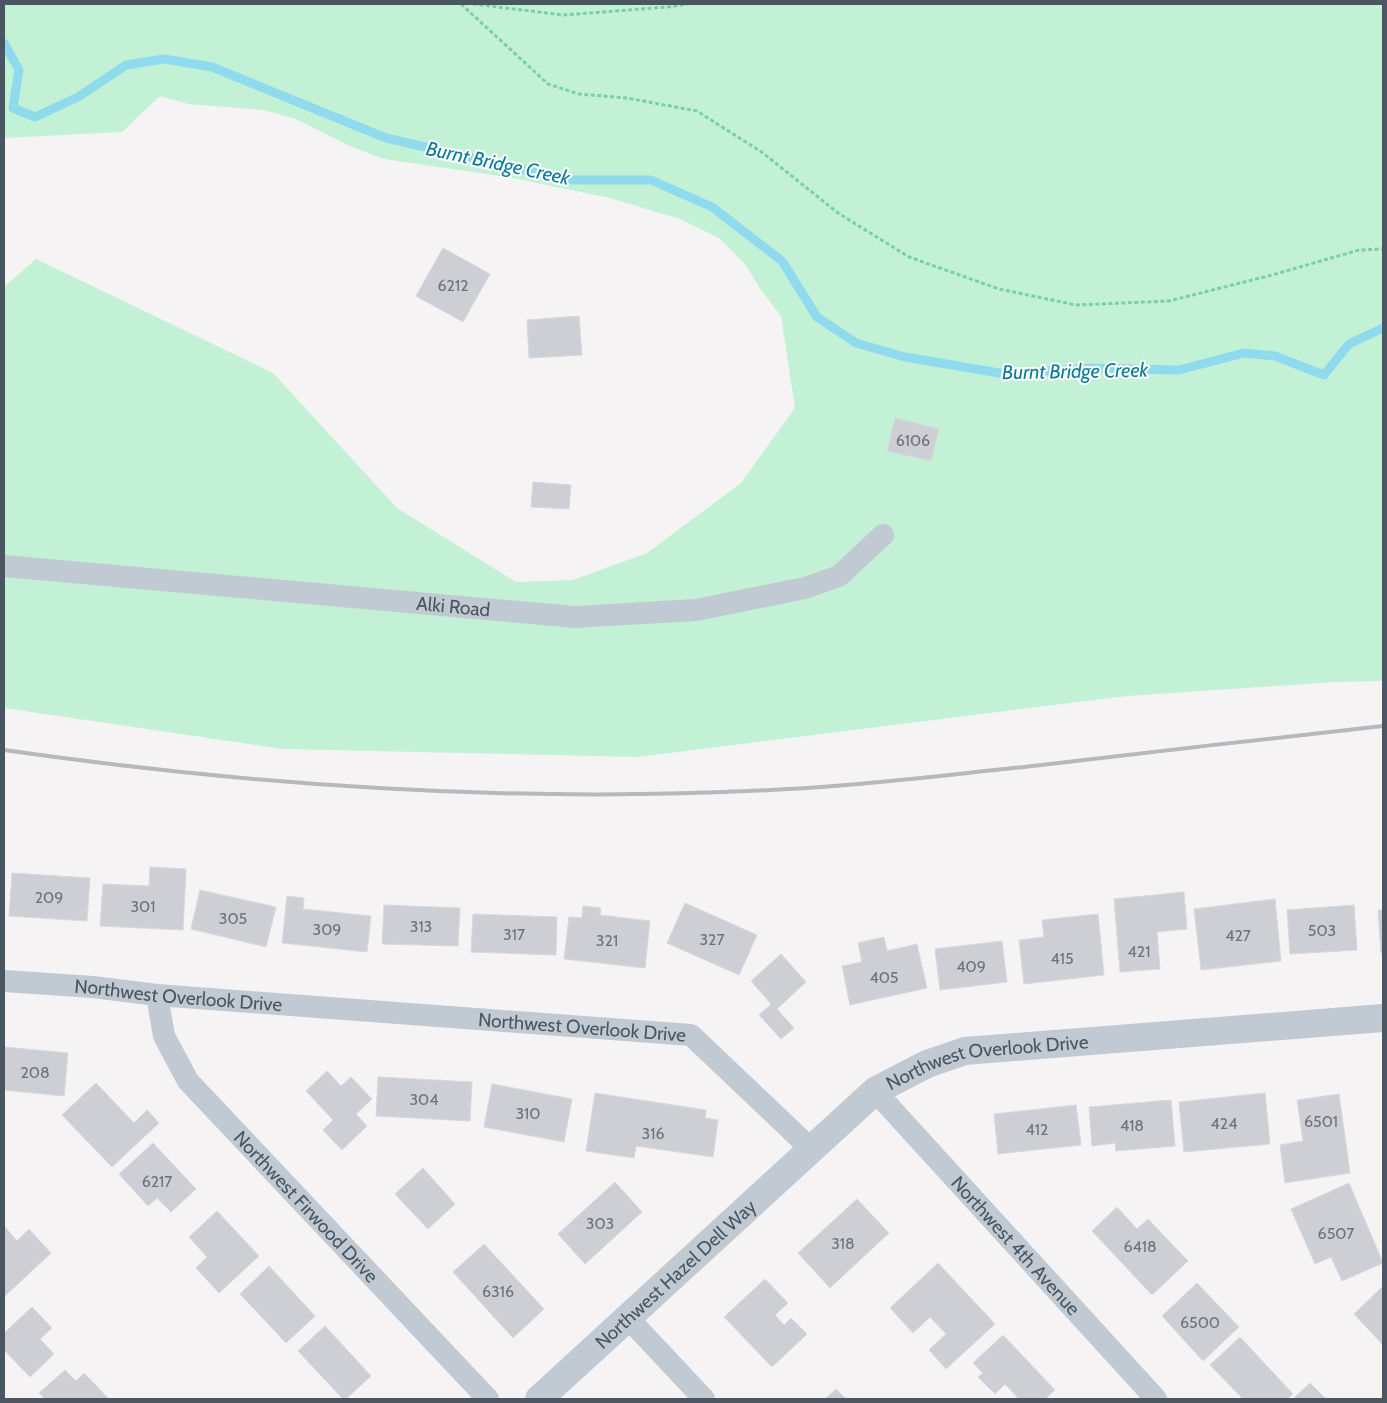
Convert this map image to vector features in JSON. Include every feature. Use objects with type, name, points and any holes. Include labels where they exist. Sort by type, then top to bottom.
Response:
[{"type":"street","name":"Alki Road","points":[[4,566],[574,616],[696,610],[805,588],[839,576],[883,535]]},
{"type":"street","name":"Northwest Overlook Drive","points":[[4,981],[92,986],[157,995],[691,1035],[811,1149],[876,1091],[927,1064],[965,1051],[1383,1018]]},
{"type":"street","name":"Northwest Firwood Drive","points":[[157,995],[164,1036],[188,1081],[488,1399]]},
{"type":"street","name":"Northwest 4th Avenue","points":[[876,1091],[1156,1399]]},
{"type":"street","name":"Northwest Hazel Dell Way","points":[[539,1399],[811,1149]]},
{"type":"street","points":[[628,1318],[704,1399]]},
{"type":"path","points":[[461,4],[548,84],[579,94],[627,98],[697,111],[763,153],[838,213],[909,257],[999,288],[1076,305],[1169,301],[1272,275],[1359,250],[1383,249]]},
{"type":"path","points":[[473,4],[563,15],[688,4]]},
{"type":"green space","points":[[4,4],[1383,4],[1383,681],[1335,682],[1127,696],[638,757],[283,749],[4,708],[4,287],[36,259],[273,373],[397,508],[516,582],[573,580],[647,553],[741,483],[795,408],[781,316],[761,290],[745,264],[719,238],[680,219],[610,198],[513,178],[384,159],[352,147],[296,119],[264,110],[188,104],[160,96],[122,132],[4,138]]},
{"type":"building","points":[[443,248],[490,274],[463,322],[416,296]]},
{"type":"building","points":[[579,316],[582,355],[529,358],[527,320]]},
{"type":"building","points":[[895,418],[939,429],[931,461],[887,451]]},
{"type":"building","points":[[533,482],[571,485],[569,509],[531,507]]},
{"type":"building","points":[[150,867],[186,869],[183,930],[100,926],[103,884],[149,886]]},
{"type":"building","points":[[12,873],[90,878],[87,921],[9,916]]},
{"type":"building","points":[[200,890],[276,907],[266,947],[191,929]]},
{"type":"building","points":[[1184,892],[1187,929],[1157,932],[1160,969],[1120,972],[1114,899]]},
{"type":"building","points":[[287,896],[304,898],[303,909],[371,916],[367,952],[282,943]]},
{"type":"building","points":[[1275,899],[1281,961],[1201,970],[1194,909]]},
{"type":"building","points":[[685,903],[757,935],[739,975],[667,943]]},
{"type":"building","points":[[384,905],[460,908],[458,946],[382,944]]},
{"type":"building","points":[[1354,905],[1357,950],[1290,954],[1287,910]]},
{"type":"building","points":[[583,906],[601,908],[600,915],[650,921],[645,968],[564,959],[569,917],[582,918]]},
{"type":"building","points":[[1378,910],[1383,910],[1383,953],[1381,953]]},
{"type":"building","points":[[473,914],[557,917],[556,955],[471,952]]},
{"type":"building","points":[[1098,914],[1104,975],[1024,984],[1019,940],[1044,937],[1042,920]]},
{"type":"building","points":[[884,937],[887,951],[917,944],[927,988],[850,1005],[842,966],[862,962],[858,943]]},
{"type":"building","points":[[1002,941],[1007,982],[940,990],[935,949]]},
{"type":"building","points":[[781,954],[806,982],[777,1009],[794,1028],[781,1039],[759,1015],[771,1004],[751,981]]},
{"type":"building","points":[[4,1047],[68,1053],[64,1096],[4,1090]]},
{"type":"building","points":[[327,1071],[341,1086],[351,1077],[372,1099],[356,1114],[367,1126],[342,1150],[323,1130],[333,1120],[306,1091]]},
{"type":"building","points":[[378,1077],[472,1082],[470,1121],[376,1116]]},
{"type":"building","points":[[96,1083],[134,1123],[147,1110],[159,1123],[112,1167],[62,1115]]},
{"type":"building","points":[[492,1084],[572,1099],[564,1142],[484,1127]]},
{"type":"building","points":[[595,1093],[706,1110],[705,1118],[718,1120],[713,1157],[636,1146],[634,1158],[586,1151]]},
{"type":"building","points":[[1265,1093],[1270,1144],[1184,1152],[1179,1102]]},
{"type":"building","points":[[1339,1094],[1350,1173],[1285,1183],[1280,1145],[1303,1141],[1297,1100]]},
{"type":"building","points":[[1171,1100],[1175,1146],[1116,1151],[1115,1143],[1092,1146],[1089,1107]]},
{"type":"building","points":[[1076,1105],[1081,1145],[998,1154],[994,1114]]},
{"type":"building","points":[[153,1143],[196,1189],[171,1212],[157,1198],[148,1206],[119,1174]]},
{"type":"building","points":[[423,1168],[455,1204],[428,1229],[395,1194]]},
{"type":"building","points":[[615,1182],[642,1212],[585,1264],[558,1234]]},
{"type":"building","points":[[1349,1183],[1383,1263],[1342,1281],[1331,1257],[1315,1264],[1291,1209]]},
{"type":"building","points":[[857,1199],[889,1233],[830,1288],[798,1253]]},
{"type":"building","points":[[1117,1207],[1137,1229],[1148,1219],[1188,1261],[1152,1295],[1092,1231]]},
{"type":"building","points":[[217,1211],[259,1256],[219,1293],[196,1268],[207,1257],[189,1237]]},
{"type":"building","points":[[4,1228],[17,1241],[29,1229],[51,1253],[4,1297]]},
{"type":"building","points":[[484,1244],[544,1309],[513,1338],[453,1272]]},
{"type":"building","points":[[938,1263],[995,1324],[946,1369],[929,1350],[946,1334],[930,1317],[913,1333],[890,1308]]},
{"type":"building","points":[[269,1266],[315,1316],[286,1343],[240,1294]]},
{"type":"building","points":[[765,1279],[788,1303],[775,1315],[784,1325],[791,1318],[807,1334],[772,1367],[724,1317]]},
{"type":"building","points":[[1197,1283],[1239,1327],[1203,1361],[1162,1316]]},
{"type":"building","points":[[1383,1286],[1383,1345],[1354,1314]]},
{"type":"building","points":[[32,1307],[52,1328],[40,1339],[54,1354],[30,1377],[4,1350],[4,1333]]},
{"type":"building","points":[[325,1326],[371,1376],[346,1399],[343,1399],[298,1351]]},
{"type":"building","points":[[1003,1335],[1055,1390],[1045,1399],[1019,1399],[1005,1384],[995,1394],[978,1377],[983,1373],[973,1363]]},
{"type":"building","points":[[1240,1337],[1293,1394],[1287,1399],[1243,1399],[1210,1365]]},
{"type":"building","points":[[65,1370],[76,1381],[84,1373],[109,1399],[45,1399],[39,1393]]},
{"type":"building","points":[[1310,1383],[1326,1399],[1293,1399]]},
{"type":"building","points":[[836,1389],[846,1399],[825,1399]]},
{"type":"waterway","name":"Burnt Bridge Creek","points":[[4,43],[19,70],[13,108],[35,117],[78,97],[126,65],[164,59],[212,67],[386,138],[568,180],[651,180],[712,207],[782,261],[817,317],[856,343],[905,357],[1005,374],[1092,368],[1179,370],[1244,353],[1275,356],[1324,375],[1349,344],[1383,328]]},
{"type":"railway","points":[[4,750],[101,763],[297,783],[493,793],[690,793],[788,789],[877,782],[1383,726]]}]
